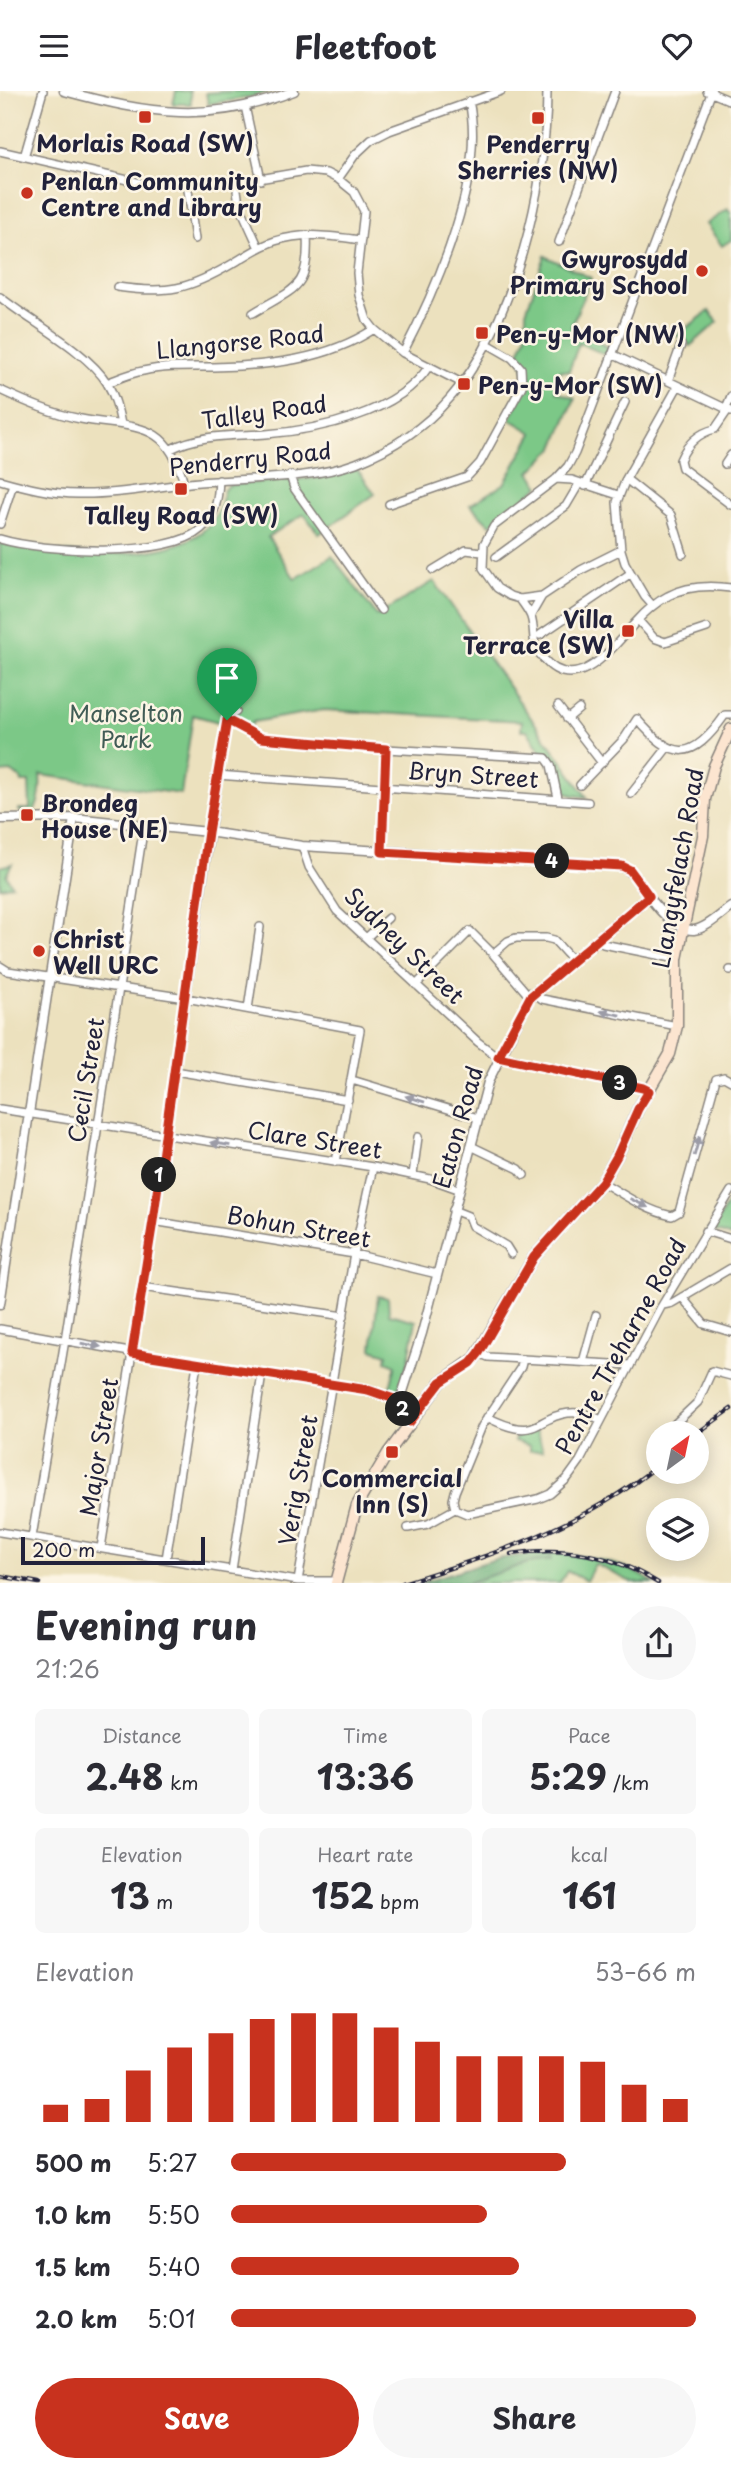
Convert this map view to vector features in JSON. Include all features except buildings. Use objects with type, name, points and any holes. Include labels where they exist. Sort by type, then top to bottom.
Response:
[{"type":"main road","name":"Llangyfelach Road","points":[[336,1582],[357,1505],[388,1453],[441,1382],[471,1363],[479,1353],[534,1257],[602,1182],[638,1109],[670,1054],[677,1026],[677,959],[704,836],[705,799],[714,766],[731,729]]},
{"type":"street","points":[[24,157],[43,91]]},
{"type":"street","points":[[64,91],[120,106],[167,113],[222,111],[295,91]]},
{"type":"street","points":[[338,179],[355,155],[371,140],[501,91]]},
{"type":"street","name":"Penderry Road","points":[[0,480],[45,491],[75,494],[290,475],[338,469],[388,449],[413,434],[434,416],[462,383],[486,343],[513,286],[533,212],[547,125],[547,91]]},
{"type":"street","points":[[559,242],[615,91]]},
{"type":"street","points":[[731,101],[710,92],[568,466],[556,479],[494,526],[482,552],[483,568],[488,578],[497,588],[520,599],[531,615],[536,649],[544,660],[568,672],[581,671],[598,663],[638,620],[668,596],[702,586],[731,588]]},
{"type":"street","points":[[403,353],[435,283],[464,194],[472,152],[473,119],[469,101]]},
{"type":"street","points":[[244,106],[261,180]]},
{"type":"street","points":[[0,151],[141,183],[236,183],[306,171],[326,173],[338,179],[354,192],[364,211],[358,273],[359,295],[367,320],[403,353],[462,383]]},
{"type":"street","points":[[187,183],[195,239]]},
{"type":"street","points":[[236,183],[239,204],[258,248]]},
{"type":"street","points":[[117,287],[153,292],[181,289],[258,248],[290,237],[323,235],[361,240]]},
{"type":"street","points":[[253,313],[297,286],[303,279],[308,253],[307,236]]},
{"type":"street","points":[[0,297],[97,369],[107,383],[117,406],[121,425]]},
{"type":"street","name":"Llangorse Road","points":[[107,383],[140,371],[161,368],[225,367],[305,357],[333,351],[374,329]]},
{"type":"street","points":[[389,505],[467,477],[480,463],[522,386],[521,368],[512,358],[486,343]]},
{"type":"street","points":[[668,381],[681,345]]},
{"type":"street","points":[[612,354],[728,410]]},
{"type":"street","name":"Talley Road","points":[[171,449],[201,439],[290,431],[359,414],[391,402],[422,378],[429,366]]},
{"type":"street","points":[[653,606],[631,573],[621,550],[618,495],[678,386]]},
{"type":"street","points":[[0,390],[32,404],[81,419],[151,432],[171,449],[179,464],[184,484]]},
{"type":"street","points":[[731,396],[728,410],[715,429],[701,432],[684,451],[680,460],[682,468],[731,505]]},
{"type":"street","points":[[496,557],[566,506],[625,403]]},
{"type":"street","points":[[725,464],[729,455]]},
{"type":"street","points":[[568,466],[578,483]]},
{"type":"street","points":[[290,475],[294,488],[381,610]]},
{"type":"street","points":[[556,479],[618,495]]},
{"type":"street","points":[[626,479],[671,515],[683,554]]},
{"type":"street","points":[[0,539],[67,550],[113,550],[165,545],[189,537],[201,529],[212,516],[218,500],[219,480]]},
{"type":"street","points":[[9,542],[1,523],[13,484]]},
{"type":"street","points":[[433,570],[466,550],[482,552]]},
{"type":"street","points":[[520,599],[542,596],[581,570],[621,550]]},
{"type":"street","points":[[544,630],[631,573]]},
{"type":"street","points":[[531,615],[542,596]]},
{"type":"street","points":[[638,620],[654,638],[665,642],[707,628]]},
{"type":"street","points":[[558,706],[602,763]]},
{"type":"street","points":[[567,719],[579,709]]},
{"type":"street","points":[[236,712],[227,720],[261,738],[386,749],[546,758],[551,765],[558,798]]},
{"type":"street","points":[[580,785],[624,739],[637,719],[667,748],[676,751],[694,747],[713,731],[725,715],[731,715]]},
{"type":"street","name":"Major Street","points":[[101,1548],[153,1221],[208,832],[227,720]]},
{"type":"street","points":[[631,793],[667,748]]},
{"type":"street","points":[[382,852],[386,749]]},
{"type":"street","name":"Bryn Street","points":[[217,775],[588,802]]},
{"type":"street","points":[[0,819],[74,818],[208,832],[302,846],[622,866],[630,870],[670,919],[683,928],[694,930],[702,927],[731,907]]},
{"type":"street","points":[[0,1304],[74,818]]},
{"type":"street","name":"Cecil Street","points":[[32,1537],[144,825]]},
{"type":"street","name":"Sydney Street","points":[[302,846],[309,867],[337,911],[498,1057]]},
{"type":"street","name":"Eaton Road","points":[[400,1401],[422,1333],[488,1081],[498,1057],[532,995],[649,896]]},
{"type":"street","points":[[366,938],[388,918]]},
{"type":"street","points":[[248,1009],[260,927]]},
{"type":"street","points":[[416,985],[470,931],[532,995],[677,1026]]},
{"type":"street","points":[[494,954],[508,941],[516,938],[546,938],[555,940],[572,960]]},
{"type":"street","points":[[596,941],[677,959]]},
{"type":"street","points":[[0,966],[4,972],[186,998],[360,1030],[336,1162]]},
{"type":"street","points":[[498,1057],[649,1091]]},
{"type":"street","points":[[175,1071],[348,1100]]},
{"type":"street","points":[[602,1182],[661,1214],[672,1216],[679,1212],[716,1079],[724,1077],[731,1081]]},
{"type":"street","points":[[352,1080],[478,1118]]},
{"type":"street","name":"Clare Street","points":[[0,1109],[373,1167],[458,1189]]},
{"type":"street","points":[[412,1175],[418,1137]]},
{"type":"street","points":[[471,1146],[519,1169],[524,1175]]},
{"type":"street","name":"Verig Street","points":[[298,1581],[354,1254],[373,1167]]},
{"type":"street","name":"Pentre Treharne Road","points":[[455,1509],[467,1514],[527,1502],[550,1494],[574,1471],[629,1365],[705,1231],[731,1191]]},
{"type":"street","points":[[453,1210],[465,1214],[472,1226],[509,1243],[511,1254]]},
{"type":"street","name":"Bohun Street","points":[[153,1221],[354,1254],[437,1274]]},
{"type":"street","points":[[705,1231],[731,1239]]},
{"type":"street","points":[[663,1305],[672,1303],[731,1268]]},
{"type":"street","points":[[142,1287],[344,1316]]},
{"type":"street","points":[[682,1297],[704,1324],[731,1332]]},
{"type":"street","points":[[583,1362],[596,1315]]},
{"type":"street","points":[[0,1329],[197,1364],[368,1390],[400,1401],[410,1422]]},
{"type":"street","points":[[479,1353],[488,1357],[629,1365]]},
{"type":"street","points":[[408,1528],[428,1527],[455,1509],[454,1492],[487,1417],[521,1367],[523,1359]]},
{"type":"street","points":[[166,1559],[197,1364]]},
{"type":"street","points":[[678,1421],[698,1402],[712,1371],[731,1376]]},
{"type":"street","points":[[232,1570],[262,1374]]},
{"type":"street","points":[[487,1417],[512,1427],[526,1429],[571,1412],[585,1413],[601,1420]]},
{"type":"street","points":[[0,1532],[298,1581],[336,1582]]},
{"type":"green space","points":[[176,91],[190,91],[191,104],[173,104]]},
{"type":"green space","points":[[273,91],[208,104],[206,93]]},
{"type":"green space","points":[[728,209],[731,214],[731,240],[722,246],[706,224]]},
{"type":"green space","points":[[545,256],[591,278],[571,327],[609,348],[606,355],[579,343],[569,371],[560,370],[556,391],[575,398],[554,448],[530,472],[540,486],[490,525],[470,505],[504,484],[533,433],[510,419],[525,387],[526,372],[518,355],[526,335],[526,312]]},
{"type":"green space","points":[[709,311],[718,322],[690,346],[685,339],[676,336]]},
{"type":"green space","name":"Manselton Park","points":[[357,469],[375,494],[319,534],[304,514],[268,537],[295,579],[332,556],[377,616],[434,581],[587,797],[566,792],[552,757],[542,754],[527,730],[521,730],[522,721],[324,710],[253,722],[250,727],[233,718],[237,709],[226,715],[222,723],[193,715],[181,794],[40,775],[40,794],[36,808],[33,812],[19,811],[30,809],[29,782],[22,782],[11,772],[0,773],[0,543],[85,554],[151,550],[181,543],[204,530],[218,511],[223,491],[228,485],[327,477]]},
{"type":"green space","points":[[12,864],[6,875],[12,885],[0,887],[0,867]]},
{"type":"green space","points":[[731,1197],[731,1237],[709,1229],[714,1228]]},
{"type":"green space","points":[[378,1296],[388,1298],[389,1314],[416,1321],[408,1363],[397,1393],[389,1390],[396,1365],[386,1361],[387,1354],[372,1349]]},
{"type":"green space","points":[[537,1430],[543,1450],[530,1451],[530,1446],[514,1441],[518,1432]]},
{"type":"green space","points":[[551,1553],[605,1561],[654,1583],[633,1583],[595,1564],[586,1581],[567,1571],[560,1583],[467,1583],[528,1563],[550,1560]]},
{"type":"green space","points":[[551,1553],[551,1560],[528,1563],[467,1583],[419,1583],[496,1559]]},
{"type":"railway","points":[[709,1425],[731,1409]]},
{"type":"railway","points":[[403,1583],[504,1549],[569,1522],[646,1474]]},
{"type":"railway","points":[[511,1554],[550,1551],[587,1555],[623,1565],[658,1583]]},
{"type":"railway","points":[[0,1576],[39,1583]]},
{"type":"place","name":"Morlais Road (SW)","points":[[145,117]]},
{"type":"place","name":"Penderry Sherries (NW)","points":[[538,118]]},
{"type":"place","name":"Penlan Community Centre and Library","points":[[27,193]]},
{"type":"place","name":"Gwyrosydd Primary School","points":[[702,271]]},
{"type":"place","name":"Pen-y-Mor (NW)","points":[[482,333]]},
{"type":"place","name":"Pen-y-Mor (SW)","points":[[464,384]]},
{"type":"place","name":"Talley Road (SW)","points":[[181,489]]},
{"type":"place","name":"Villa Terrace (SW)","points":[[628,631]]},
{"type":"place","name":"Brondeg House (NE)","points":[[27,815]]},
{"type":"place","name":"Christ Well URC","points":[[39,951]]},
{"type":"place","name":"Commercial Inn (S)","points":[[392,1452]]},
{"type":"route","points":[[227,720],[261,738],[386,749],[382,852],[622,866],[630,870],[649,896],[530,997],[498,1057],[649,1091],[602,1182],[534,1257],[479,1353],[471,1363],[441,1382],[410,1422],[400,1401],[368,1390],[132,1353],[186,998],[208,832],[227,720]]}]
